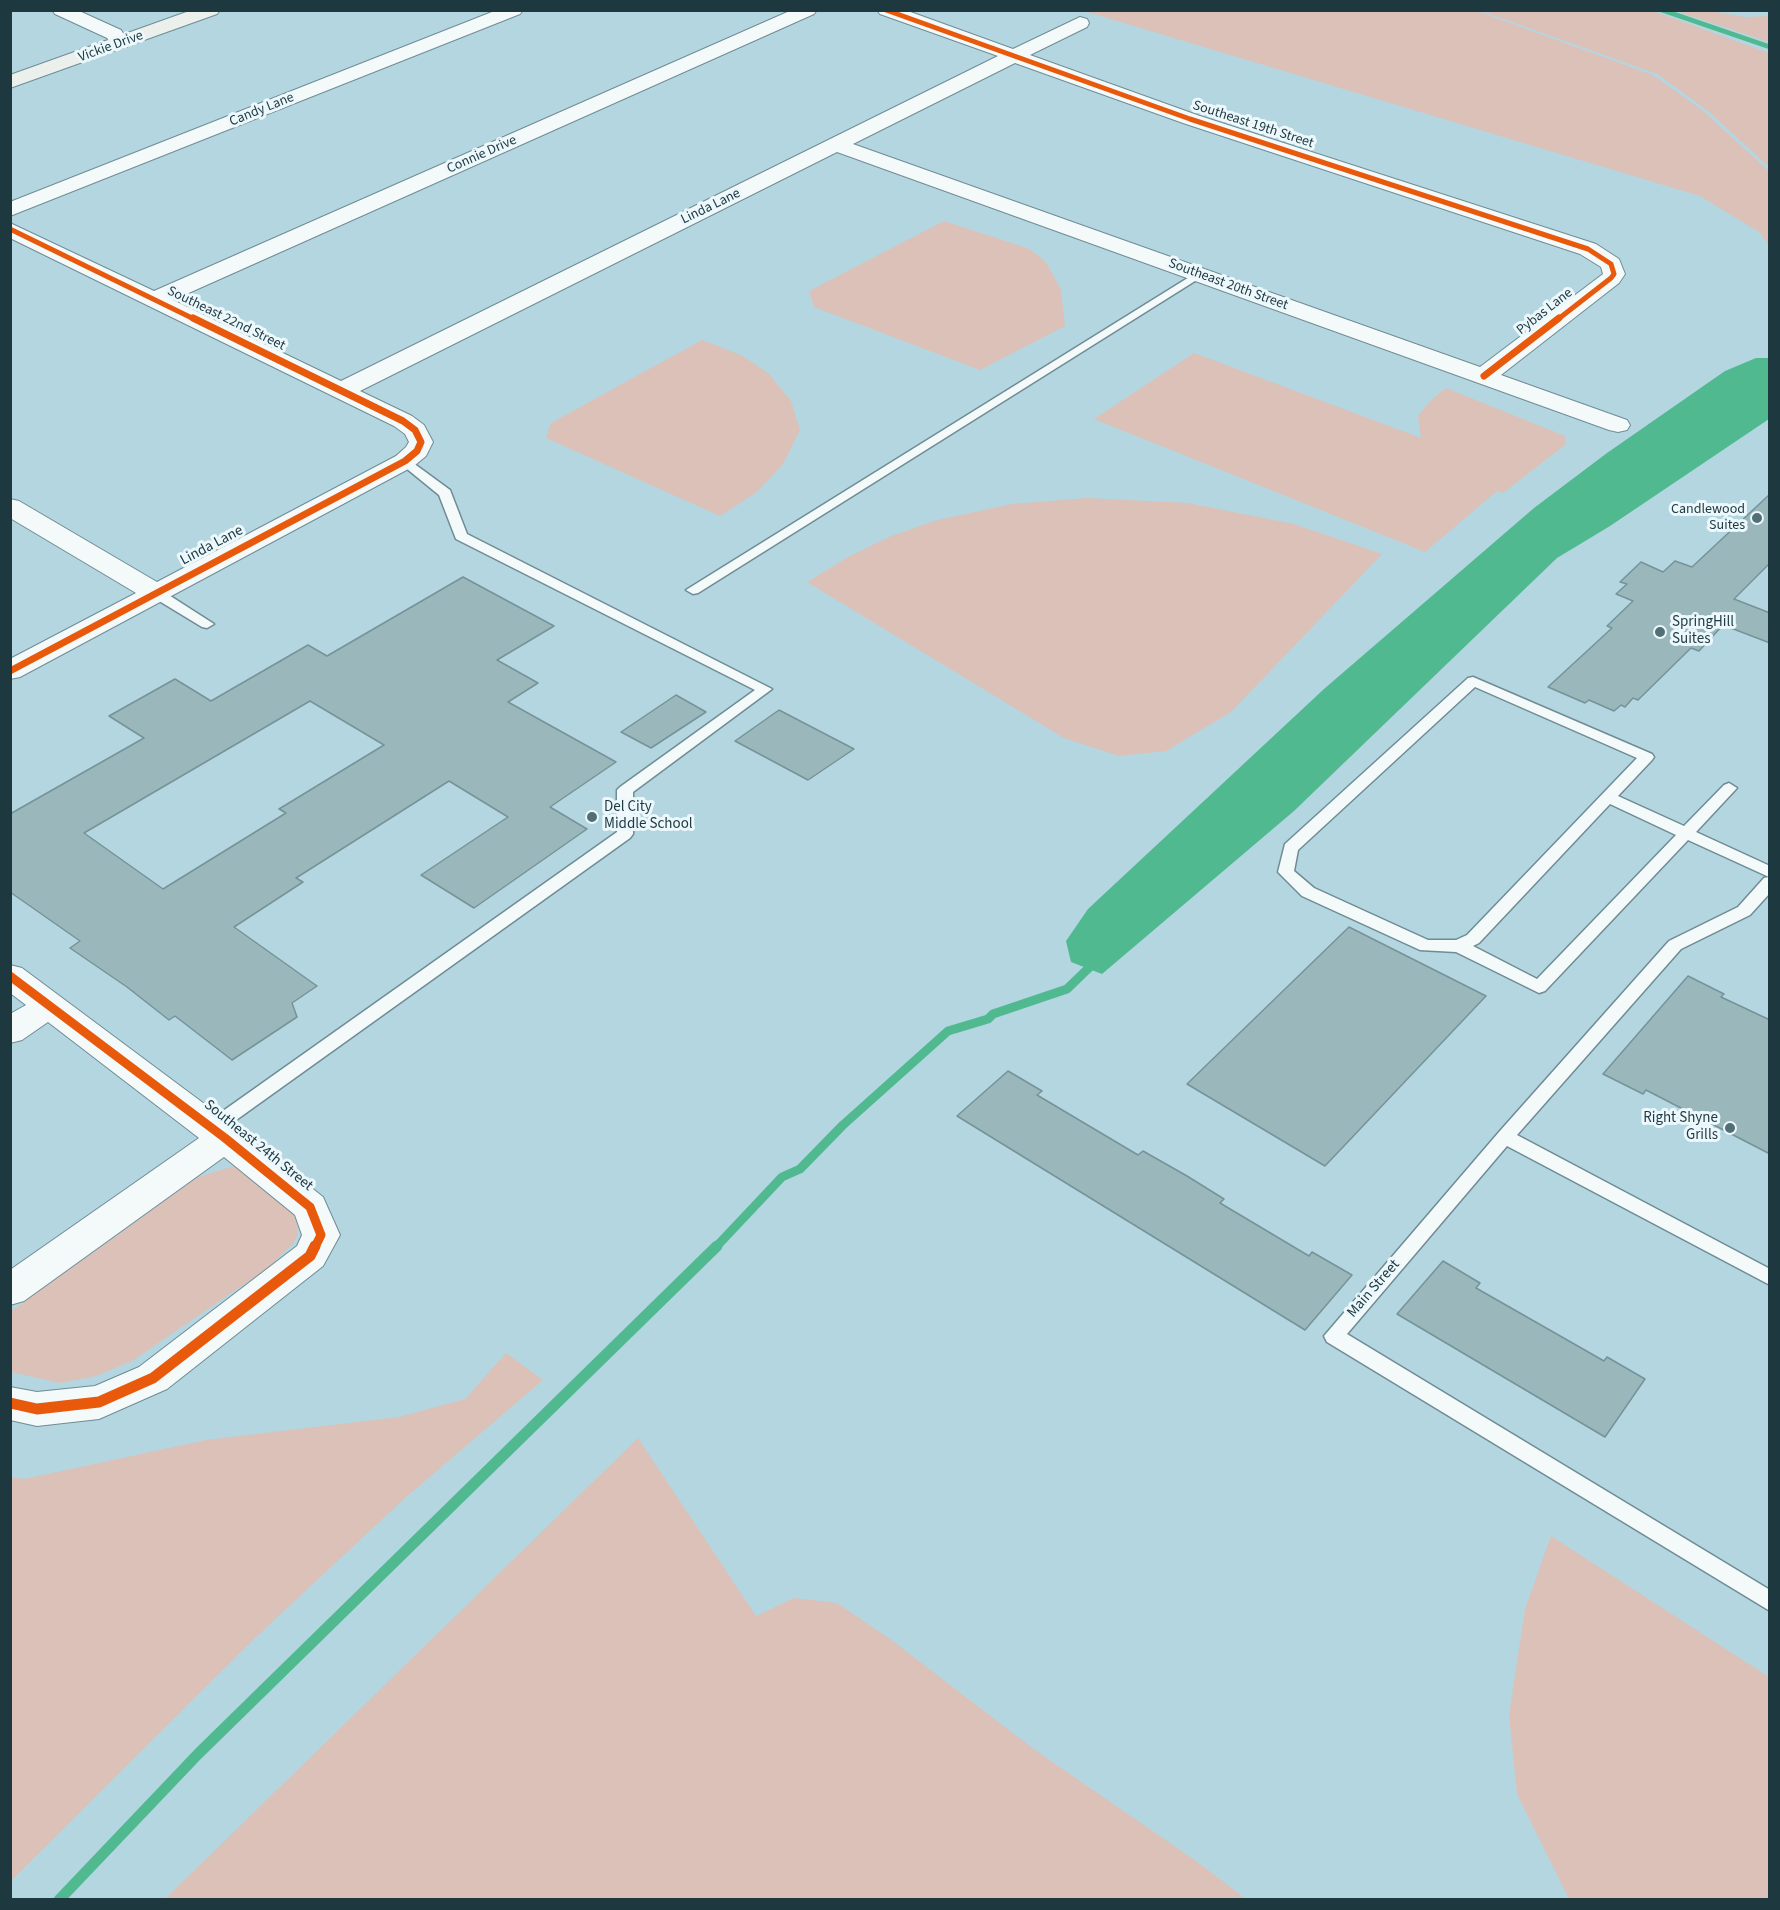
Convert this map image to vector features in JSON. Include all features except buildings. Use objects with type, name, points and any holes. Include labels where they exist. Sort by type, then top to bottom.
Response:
[{"type":"street","points":[[61,10],[114,34],[120,43]]},
{"type":"street","name":"Vickie Drive","points":[[10,82],[211,10]]},
{"type":"street","name":"Candy Lane","points":[[10,210],[514,10]]},
{"type":"street","name":"Connie Drive","points":[[155,299],[808,10]]},
{"type":"street","name":"Southeast 19th Street","points":[[886,10],[1190,119],[1588,249],[1611,264]]},
{"type":"street","name":"Linda Lane","points":[[342,390],[838,145],[1080,22]]},
{"type":"street","name":"Southeast 20th Street","points":[[838,145],[1617,425]]},
{"type":"street","name":"Southeast 22nd Street","points":[[10,229],[404,421],[415,430],[413,452]]},
{"type":"street","name":"Pybas Lane","points":[[1484,376],[1611,278],[1614,274],[1611,264]]},
{"type":"street","name":"Linda Lane","points":[[10,671],[413,452]]},
{"type":"street","points":[[10,507],[156,593]]},
{"type":"street","name":"Southeast 24th Street","points":[[10,976],[219,1133],[310,1207],[321,1235],[310,1256],[153,1378],[99,1402],[37,1409],[10,1403]]},
{"type":"street","points":[[10,1031],[49,1006]]},
{"type":"street","points":[[10,1290],[219,1133]]},
{"type":"lane","points":[[693,590],[1199,274]]},
{"type":"lane","points":[[219,1133],[625,834],[625,790],[765,689],[461,536],[445,493],[413,452]]},
{"type":"lane","points":[[156,593],[207,624]]},
{"type":"lane","points":[[1473,681],[1647,757],[1609,798],[1473,939],[1459,946],[1426,946],[1308,892],[1286,872],[1291,849],[1473,681]]},
{"type":"lane","points":[[1459,946],[1539,987],[1729,788]]},
{"type":"lane","points":[[1609,798],[1770,872]]},
{"type":"lane","name":"Main Street","points":[[1770,882],[1744,911],[1675,945],[1505,1137],[1334,1336],[1770,1602]]},
{"type":"lane","points":[[1505,1137],[1770,1278]]},
{"type":"shaded area","points":[[1084,11],[1477,11],[1653,75],[1702,110],[1769,171],[1769,246],[1759,232],[1700,196]]},
{"type":"shaded area","points":[[1481,11],[1653,11],[1769,53],[1769,167],[1708,111],[1657,74]]},
{"type":"shaded area","points":[[1676,11],[1710,11],[1745,17],[1769,16],[1769,42]]},
{"type":"shaded area","points":[[944,221],[1030,249],[1046,262],[1061,290],[1065,326],[980,370],[814,307],[809,291]]},
{"type":"shaded area","points":[[702,340],[743,356],[769,374],[791,401],[800,430],[783,464],[757,492],[720,516],[546,438],[551,423]]},
{"type":"shaded area","points":[[1194,353],[1421,438],[1418,416],[1431,400],[1446,388],[1565,436],[1565,445],[1503,493],[1497,491],[1425,552],[1094,419]]},
{"type":"shaded area","points":[[1756,358],[1769,358],[1769,419],[1610,526],[1557,558],[1294,811],[1102,974],[1071,962],[1066,941],[1088,909],[1324,689],[1534,508],[1607,453],[1725,371]]},
{"type":"shaded area","points":[[1087,498],[1188,503],[1294,524],[1382,554],[1231,712],[1166,751],[1119,756],[1064,738],[807,582],[850,556],[889,537],[937,520],[1012,504]]},
{"type":"shaded area","points":[[234,1166],[287,1206],[297,1220],[298,1234],[293,1244],[265,1270],[132,1361],[96,1376],[60,1383],[11,1372],[10,1312],[198,1177]]},
{"type":"shaded area","points":[[506,1353],[543,1380],[404,1499],[256,1637],[11,1881],[11,1477],[24,1479],[206,1440],[399,1417],[465,1399]]},
{"type":"shaded area","points":[[638,1438],[756,1616],[794,1598],[837,1603],[890,1639],[1035,1750],[1196,1861],[1246,1899],[165,1899]]},
{"type":"shaded area","points":[[1551,1536],[1769,1677],[1769,1899],[1569,1899],[1517,1794],[1509,1715],[1525,1609]]},
{"type":"waterway","points":[[1662,10],[1770,47]]},
{"type":"waterway","points":[[716,1247],[782,1177],[800,1169],[843,1125],[948,1031],[988,1019],[993,1014],[1067,989],[1097,960]]},
{"type":"waterway","points":[[59,1900],[198,1754],[716,1247]]},
{"type":"cycle path","points":[[886,10],[1190,119],[1588,249],[1611,264],[1614,274],[1611,278],[1484,376]]},
{"type":"cycle path","points":[[10,229],[403,421],[415,430],[421,442],[417,451],[405,461],[10,671]]},
{"type":"cycle path","points":[[10,976],[225,1138],[310,1207],[321,1235],[310,1256],[153,1378],[99,1402],[37,1409],[10,1403]]},
{"type":"place","name":"Candlewood Suites","points":[[1757,518]]},
{"type":"place","name":"SpringHill Suites","points":[[1660,632]]},
{"type":"place","name":"Del City Middle School","points":[[592,817]]},
{"type":"place","name":"Right Shyne Grills","points":[[1730,1128]]}]
